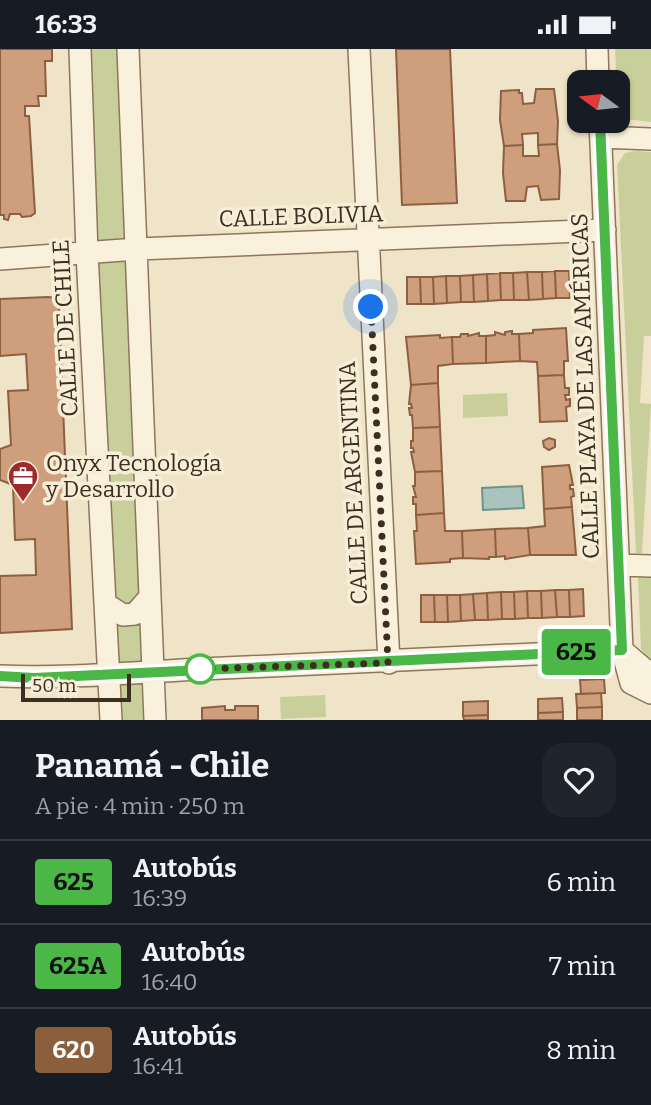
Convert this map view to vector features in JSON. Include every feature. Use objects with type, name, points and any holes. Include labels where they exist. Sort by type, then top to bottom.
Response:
[{"type":"street","name":"CALLE DE CHILE","points":[[79,49],[111,720]]},
{"type":"street","points":[[128,49],[155,720]]},
{"type":"street","name":"CALLE DE ARGENTINA","points":[[359,49],[388,663]]},
{"type":"street","points":[[597,49],[598,70]]},
{"type":"street","name":"CALLE PLAYA DE LAS AMÉRICAS","points":[[601,133],[622,650],[631,683],[651,692]]},
{"type":"street","points":[[621,133],[651,139]]},
{"type":"street","name":"CALLE BOLIVIA","points":[[0,259],[137,249],[605,230]]},
{"type":"street","points":[[619,565],[651,566]]},
{"type":"street","points":[[106,604],[122,615],[135,614],[149,599]]},
{"type":"street","points":[[108,638],[123,623],[136,622],[151,635]]},
{"type":"street","points":[[0,676],[34,678],[622,650],[651,672]]},
{"type":"green space","points":[[88,49],[119,49],[147,720],[117,720]]},
{"type":"green space","points":[[615,49],[651,49],[651,122],[630,120],[630,70],[616,70]]},
{"type":"green space","points":[[651,152],[651,336],[644,336],[640,403],[651,404],[642,553],[636,553],[617,165],[625,153]]},
{"type":"green space","points":[[507,393],[508,416],[463,418],[463,395]]},
{"type":"green space","points":[[642,574],[651,575],[651,662],[641,649],[638,578]]},
{"type":"green space","points":[[325,695],[326,717],[281,719],[280,697]]},
{"type":"water","points":[[522,486],[524,508],[483,510],[482,488]]},
{"type":"building","points":[[0,49],[52,49],[52,61],[45,61],[46,96],[38,96],[39,106],[25,106],[25,116],[29,116],[35,213],[22,217],[20,214],[10,214],[8,220],[4,219],[4,215],[0,215]]},
{"type":"building","points":[[396,49],[450,49],[457,203],[402,205]]},
{"type":"building","points":[[536,89],[554,89],[558,121],[557,144],[538,145],[538,133],[522,134],[523,145],[504,146],[500,120],[501,91],[519,90],[523,104],[534,103]]},
{"type":"building","points":[[557,144],[559,199],[541,200],[538,186],[527,187],[525,201],[506,201],[504,146],[523,145],[523,156],[539,156],[538,145]]},
{"type":"building","points":[[555,271],[569,271],[570,298],[556,298]]},
{"type":"building","points":[[555,271],[556,298],[543,299],[542,272]]},
{"type":"building","points":[[527,272],[542,272],[543,299],[529,300]]},
{"type":"building","points":[[527,272],[529,300],[514,300],[513,273]]},
{"type":"building","points":[[500,273],[513,273],[514,300],[501,300]]},
{"type":"building","points":[[500,273],[501,300],[488,301],[487,274]]},
{"type":"building","points":[[487,274],[488,301],[474,302],[473,275]]},
{"type":"building","points":[[473,275],[474,302],[461,302],[460,276]]},
{"type":"building","points":[[446,276],[460,276],[461,302],[447,303]]},
{"type":"building","points":[[446,276],[447,303],[434,304],[433,277]]},
{"type":"building","points":[[407,277],[420,277],[421,304],[407,304]]},
{"type":"building","points":[[420,277],[433,277],[434,304],[421,304]]},
{"type":"building","points":[[57,298],[59,307],[72,629],[0,633],[0,576],[36,575],[35,539],[15,540],[13,485],[0,480],[0,449],[11,445],[8,391],[28,390],[26,354],[0,356],[0,299]]},
{"type":"building","points":[[566,328],[568,361],[564,361],[564,375],[538,376],[537,362],[520,361],[519,334],[533,333],[533,330]]},
{"type":"building","points":[[512,331],[512,334],[519,334],[520,361],[486,363],[486,336],[495,335],[495,332],[505,335],[505,332]]},
{"type":"building","points":[[479,333],[479,336],[486,336],[486,363],[453,364],[452,337]]},
{"type":"building","points":[[440,335],[440,338],[452,337],[453,364],[438,366],[438,383],[411,385],[406,337]]},
{"type":"building","points":[[564,375],[565,388],[569,388],[569,395],[565,395],[566,400],[570,399],[570,406],[566,407],[567,421],[540,422],[538,376]]},
{"type":"building","points":[[438,383],[440,427],[413,428],[409,408],[412,408],[409,404],[411,385]]},
{"type":"building","points":[[440,427],[442,471],[415,472],[411,452],[414,452],[411,448],[413,428]]},
{"type":"building","points":[[549,438],[555,440],[555,447],[549,450],[544,447],[543,441]]},
{"type":"building","points":[[569,465],[573,485],[570,485],[570,489],[573,489],[574,496],[571,497],[572,507],[544,509],[542,467]]},
{"type":"building","points":[[442,471],[444,513],[416,515],[416,504],[413,504],[413,497],[416,497],[413,486],[415,472]]},
{"type":"building","points":[[572,507],[576,555],[530,555],[528,528],[545,526],[544,509]]},
{"type":"building","points":[[444,513],[445,531],[462,531],[463,558],[450,559],[450,562],[416,564],[416,515]]},
{"type":"building","points":[[528,528],[530,555],[505,559],[505,556],[496,557],[495,529]]},
{"type":"building","points":[[495,529],[496,557],[463,558],[462,531]]},
{"type":"building","points":[[583,589],[584,616],[570,617],[569,590]]},
{"type":"building","points":[[555,590],[557,617],[542,618],[541,591]]},
{"type":"building","points":[[555,590],[569,590],[570,617],[557,617]]},
{"type":"building","points":[[527,591],[528,618],[515,619],[514,592]]},
{"type":"building","points":[[527,591],[541,591],[542,618],[528,618]]},
{"type":"building","points":[[501,592],[502,619],[488,620],[487,593]]},
{"type":"building","points":[[501,592],[514,592],[515,619],[502,619]]},
{"type":"building","points":[[487,593],[488,620],[475,620],[473,594]]},
{"type":"building","points":[[473,594],[475,620],[461,621],[460,595]]},
{"type":"building","points":[[421,595],[434,595],[435,622],[421,622]]},
{"type":"building","points":[[434,595],[447,595],[448,622],[435,622]]},
{"type":"building","points":[[447,595],[460,595],[461,621],[448,622]]},
{"type":"building","points":[[604,679],[605,693],[581,694],[580,680]]},
{"type":"building","points":[[601,693],[602,707],[577,708],[576,694]]},
{"type":"building","points":[[562,698],[563,712],[538,713],[538,699]]},
{"type":"building","points":[[488,701],[488,715],[463,716],[463,702]]},
{"type":"building","points":[[225,706],[225,710],[235,710],[235,706],[258,706],[258,720],[202,720],[202,708]]},
{"type":"building","points":[[602,707],[602,720],[577,720],[577,708]]},
{"type":"building","points":[[563,712],[563,720],[538,720],[538,713]]},
{"type":"building","points":[[488,715],[488,720],[464,720],[463,716]]},
{"type":"bus line","name":"625","points":[[0,676],[34,678],[622,650],[601,133]]},
{"type":"place","name":"Onyx Tecnología y Desarrollo","points":[[23,503]]},
{"type":"route","points":[[200,669],[388,663],[371,307]]}]
